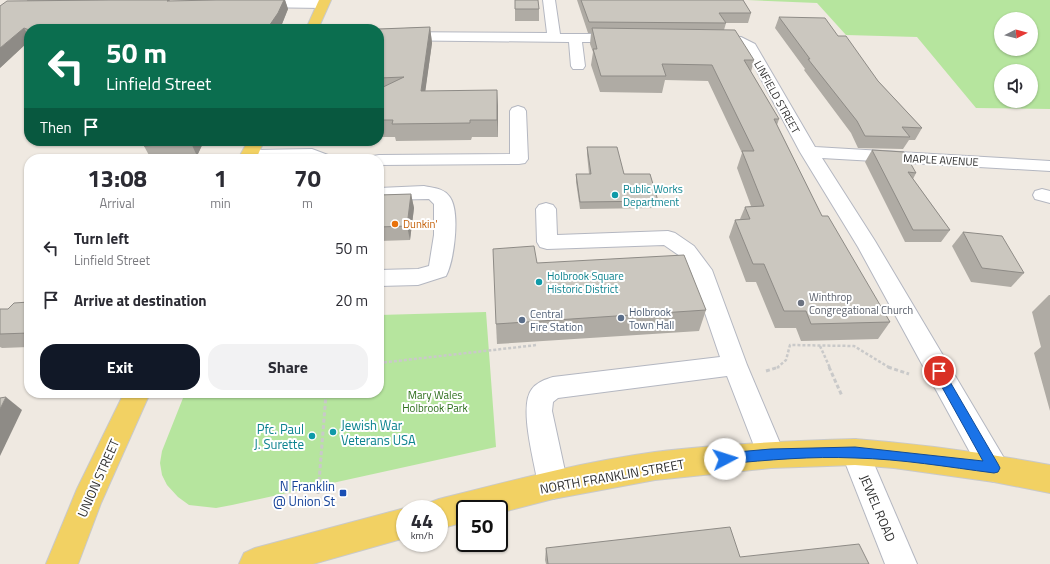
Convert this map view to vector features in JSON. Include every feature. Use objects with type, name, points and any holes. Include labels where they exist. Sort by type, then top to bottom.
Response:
[{"type":"main road","points":[[314,24],[324,2]]},
{"type":"main road","name":"UNION STREET","points":[[62,564],[88,499],[135,398]]},
{"type":"main road","name":"NORTH FRANKLIN STREET","points":[[448,512],[553,485],[663,465],[771,455],[855,452],[936,460],[994,468],[1050,479]]},
{"type":"main road","points":[[258,564],[396,526]]},
{"type":"street","points":[[549,0],[554,37]]},
{"type":"street","points":[[244,4],[324,2]]},
{"type":"street","points":[[384,36],[631,38]]},
{"type":"street","points":[[575,37],[578,66]]},
{"type":"street","name":"LINFIELD STREET","points":[[695,39],[742,41],[750,47],[809,152],[868,246],[994,468]]},
{"type":"street","points":[[384,160],[519,159],[518,111]]},
{"type":"street","points":[[251,152],[312,154]]},
{"type":"street","name":"MAPLE AVENUE","points":[[809,152],[1050,166]]},
{"type":"street","points":[[384,194],[424,192],[435,194],[444,202],[446,210],[441,265],[434,274],[384,278]]},
{"type":"street","points":[[384,202],[420,201],[431,207],[428,260],[422,276]]},
{"type":"street","points":[[546,209],[548,242],[668,238],[687,251],[701,270],[734,365],[771,455]]},
{"type":"street","points":[[553,485],[539,411],[541,396],[546,392],[554,388],[734,365]]},
{"type":"street","name":"JEWEL ROAD","points":[[855,452],[901,564]]},
{"type":"path","points":[[384,362],[537,345]]},
{"type":"path","points":[[762,372],[774,370],[785,361],[790,355],[790,346],[854,346],[880,363],[897,371],[913,374]]},
{"type":"path","points":[[820,346],[842,396]]},
{"type":"path","points":[[318,494],[327,398]]},
{"type":"green space","points":[[747,0],[1050,0],[1050,109],[976,108],[917,37],[846,35],[817,3]]},
{"type":"green space","name":"Mary Wales Holbrook Park","points":[[486,312],[496,447],[216,508],[189,505],[178,497],[167,485],[162,475],[160,463],[162,451],[183,398],[384,398],[384,315]]},
{"type":"building","points":[[284,0],[270,24],[24,24],[24,28],[0,48],[0,6],[7,1]]},
{"type":"building","points":[[515,0],[538,0],[539,9],[515,9]]},
{"type":"building","points":[[581,0],[743,0],[751,13],[719,13],[726,23],[589,22]]},
{"type":"building","points":[[779,17],[825,18],[838,36],[846,36],[878,81],[922,128],[902,127],[910,137],[865,136],[857,121],[808,59],[810,59]]},
{"type":"building","points":[[430,27],[421,91],[497,90],[497,120],[470,120],[470,123],[392,124],[393,120],[384,120],[384,87],[404,77],[384,78],[384,29]]},
{"type":"building","points":[[592,28],[735,30],[754,60],[744,60],[779,119],[774,119],[822,216],[828,216],[890,322],[811,324],[806,311],[784,311],[764,264],[753,264],[735,220],[750,219],[745,207],[764,206],[742,151],[754,151],[712,65],[662,64],[666,76],[601,76],[593,49],[597,49]]},
{"type":"building","points":[[587,147],[617,147],[624,174],[650,174],[658,201],[580,202],[576,174],[591,174]]},
{"type":"building","points":[[872,150],[904,152],[916,173],[908,172],[950,230],[913,230]]},
{"type":"building","points":[[411,194],[407,226],[384,227],[384,195]]},
{"type":"building","points":[[963,232],[1002,236],[1024,273],[982,268]]},
{"type":"building","points":[[534,246],[537,263],[684,255],[706,310],[496,324],[493,249]]},
{"type":"building","points":[[24,302],[24,333],[0,334],[0,309],[8,309],[14,303]]},
{"type":"building","points":[[6,397],[0,409],[0,398]]},
{"type":"building","points":[[730,527],[740,557],[859,544],[869,564],[548,564],[546,548]]},
{"type":"place","name":"Public Works Department","points":[[615,195]]},
{"type":"place","name":"Dunkin'","points":[[395,224]]},
{"type":"place","name":"Holbrook Square Historic District","points":[[539,282]]},
{"type":"place","name":"Winthrop Congregational Church","points":[[801,303]]},
{"type":"place","name":"Holbrook Town Hall","points":[[621,318]]},
{"type":"place","name":"Central Fire Station","points":[[522,320]]},
{"type":"place","name":"Jewish War Veterans USA","points":[[333,432]]},
{"type":"place","name":"Pfc. Paul J. Surette","points":[[312,436]]},
{"type":"place","name":"N Franklin @ Union St","points":[[343,493]]},
{"type":"route","points":[[725,459],[771,455],[855,452],[894,455],[994,468],[939,371]]}]
